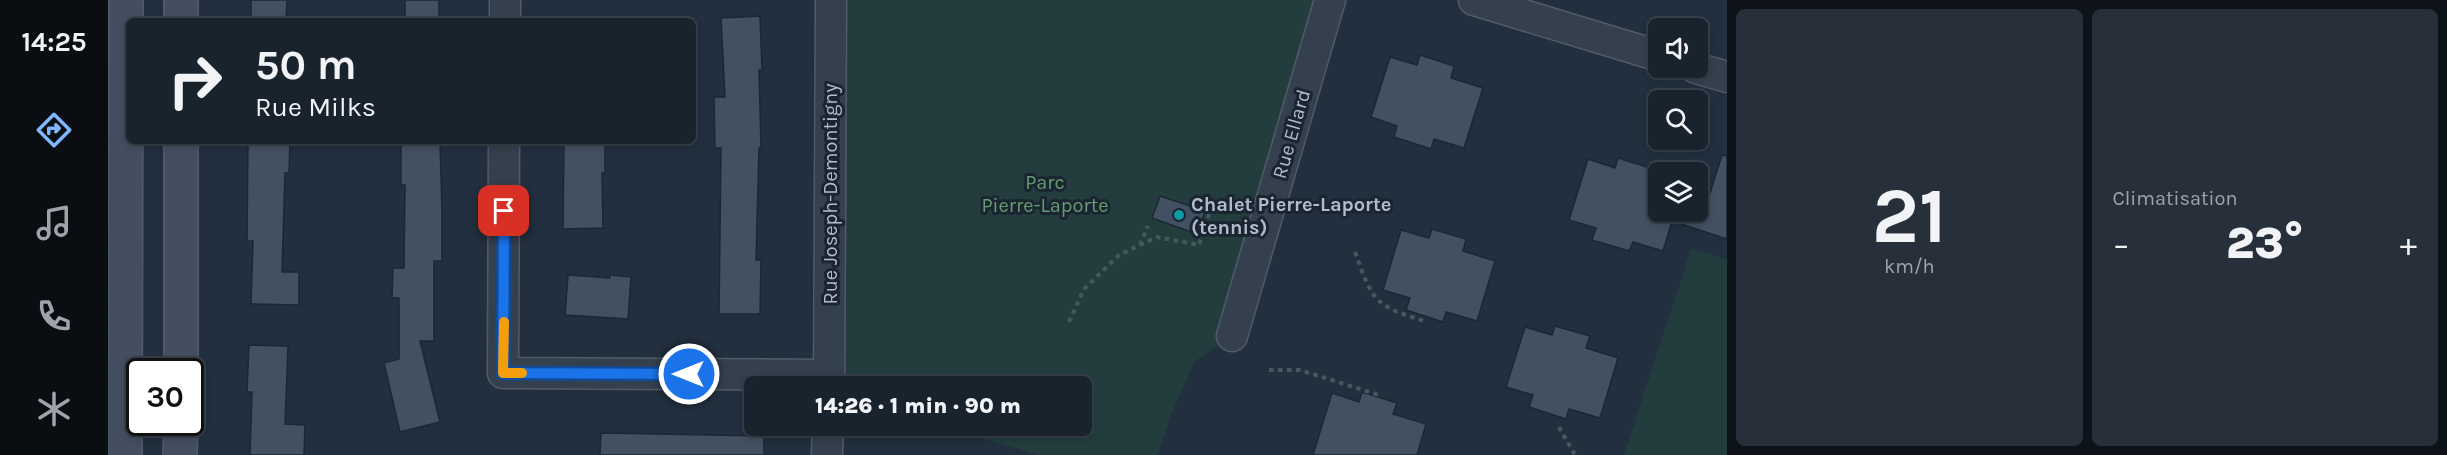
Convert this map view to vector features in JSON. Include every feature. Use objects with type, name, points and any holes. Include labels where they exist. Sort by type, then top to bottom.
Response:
[{"type":"main road","points":[[125,455],[126,0]]},
{"type":"main road","points":[[181,0],[181,18]]},
{"type":"main road","points":[[181,144],[181,358]]},
{"type":"main road","points":[[180,455],[181,436]]},
{"type":"street","points":[[505,0],[505,18]]},
{"type":"street","name":"Rue Joseph-Demontigny","points":[[829,376],[831,0]]},
{"type":"street","name":"Rue Ellard","points":[[1232,336],[1330,0]]},
{"type":"street","points":[[1474,0],[1648,53]]},
{"type":"street","points":[[1708,71],[1727,77]]},
{"type":"street","points":[[504,144],[503,373],[744,379]]},
{"type":"street","points":[[827,455],[828,436]]},
{"type":"path","points":[[1069,322],[1084,289],[1119,255],[1157,237],[1198,245],[1213,202],[1237,199],[1270,204]]},
{"type":"path","points":[[1140,245],[1148,226]]},
{"type":"path","points":[[1355,252],[1370,292],[1390,310],[1424,321]]},
{"type":"path","points":[[1269,370],[1300,370],[1382,396]]},
{"type":"path","points":[[1559,427],[1575,455]]},
{"type":"green space","name":"Parc Pierre-Laporte","points":[[831,0],[1330,0],[1232,336],[1194,362],[1171,415],[1158,455],[1037,455],[975,436],[1092,436],[1092,376],[829,376]]},
{"type":"green space","points":[[1691,249],[1727,259],[1727,455],[1624,455]]},
{"type":"building","points":[[251,0],[287,0],[286,18],[251,18]]},
{"type":"building","points":[[405,0],[439,0],[439,18],[405,18]]},
{"type":"building","points":[[760,16],[761,147],[759,148],[756,260],[761,260],[760,314],[719,314],[721,148],[715,148],[714,97],[725,97],[721,18]]},
{"type":"building","points":[[1420,55],[1454,66],[1451,78],[1483,88],[1464,148],[1434,139],[1431,149],[1394,137],[1397,126],[1371,117],[1390,57],[1417,65]]},
{"type":"building","points":[[248,144],[290,144],[289,173],[285,173],[282,272],[299,272],[299,305],[251,304],[253,241],[247,241]]},
{"type":"building","points":[[401,144],[440,144],[442,261],[434,261],[434,341],[420,341],[440,422],[400,432],[384,363],[399,359],[399,298],[392,298],[393,268],[404,268],[405,185],[401,185]]},
{"type":"building","points":[[564,144],[605,144],[605,173],[602,173],[603,228],[563,229]]},
{"type":"building","points":[[1722,155],[1727,156],[1727,239],[1675,222],[1708,222],[1708,199]]},
{"type":"building","points":[[1618,158],[1648,167],[1648,222],[1672,222],[1663,251],[1633,242],[1629,251],[1592,240],[1596,228],[1569,220],[1588,159],[1615,168]]},
{"type":"building","name":"Chalet Pierre-Laporte (tennis)","points":[[1160,196],[1205,211],[1197,234],[1152,218]]},
{"type":"building","points":[[1432,229],[1466,239],[1463,251],[1495,261],[1477,321],[1446,312],[1443,322],[1406,310],[1410,298],[1383,290],[1401,230],[1429,238]]},
{"type":"building","points":[[568,275],[631,277],[628,319],[565,315]]},
{"type":"building","points":[[1555,326],[1590,336],[1586,348],[1618,358],[1600,418],[1569,409],[1566,419],[1529,407],[1533,395],[1506,387],[1525,327],[1552,335]]},
{"type":"building","points":[[249,345],[288,346],[285,424],[305,425],[304,455],[250,455],[252,392],[247,392]]},
{"type":"building","points":[[1362,392],[1397,403],[1393,414],[1426,424],[1417,455],[1313,455],[1332,393],[1359,402]]},
{"type":"building","points":[[601,433],[764,436],[764,455],[600,455]]},
{"type":"slow traffic","points":[[504,322],[503,373],[522,373]]},
{"type":"place","name":"Chalet Pierre-Laporte (tennis)","points":[[1179,215]]},
{"type":"route","points":[[504,211],[503,373],[689,374]]}]
